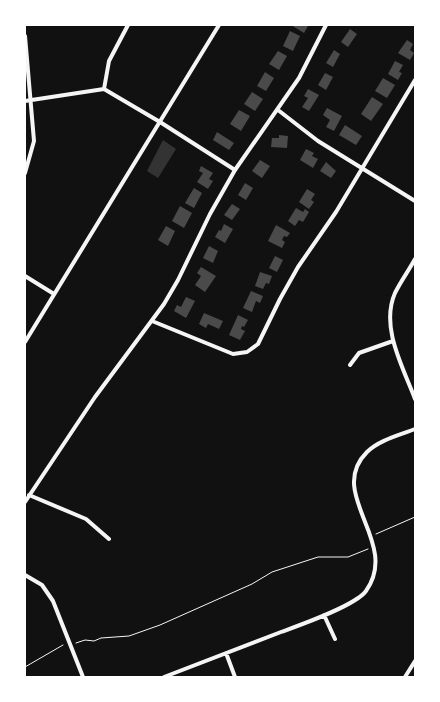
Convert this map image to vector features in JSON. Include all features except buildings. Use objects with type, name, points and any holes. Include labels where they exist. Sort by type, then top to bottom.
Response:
[{"type":"street","points":[[104,89],[109,61],[128,25]]},
{"type":"street","points":[[25,342],[219,25]]},
{"type":"street","points":[[25,502],[95,397],[152,321],[178,280],[210,214],[235,170],[299,78],[326,25]]},
{"type":"street","points":[[25,36],[34,141],[25,173]]},
{"type":"street","points":[[152,321],[233,354],[247,352],[258,344],[298,267],[336,212],[415,80]]},
{"type":"street","points":[[25,101],[104,89],[235,170]]},
{"type":"street","points":[[278,110],[318,141],[415,201]]},
{"type":"street","points":[[415,259],[395,294],[390,319],[393,340],[415,399]]},
{"type":"street","points":[[25,276],[54,294]]},
{"type":"street","points":[[350,365],[359,353],[393,340]]},
{"type":"street","points":[[164,677],[324,615],[364,593],[376,570],[376,558],[371,536],[357,503],[353,484],[356,471],[367,452],[378,445],[415,429]]},
{"type":"street","points":[[29,496],[86,519],[109,539]]},
{"type":"street","points":[[25,575],[42,585],[52,601],[83,677]]},
{"type":"street","points":[[324,615],[335,639]]},
{"type":"street","points":[[226,653],[235,677]]},
{"type":"street","points":[[405,677],[415,661]]},
{"type":"path","points":[[371,536],[415,517]]},
{"type":"path","points":[[25,667],[70,643],[129,636],[160,625],[252,584],[272,572],[318,557],[348,557],[374,547]]},
{"type":"shaded area","points":[[163,140],[176,149],[158,178],[147,171]]}]
